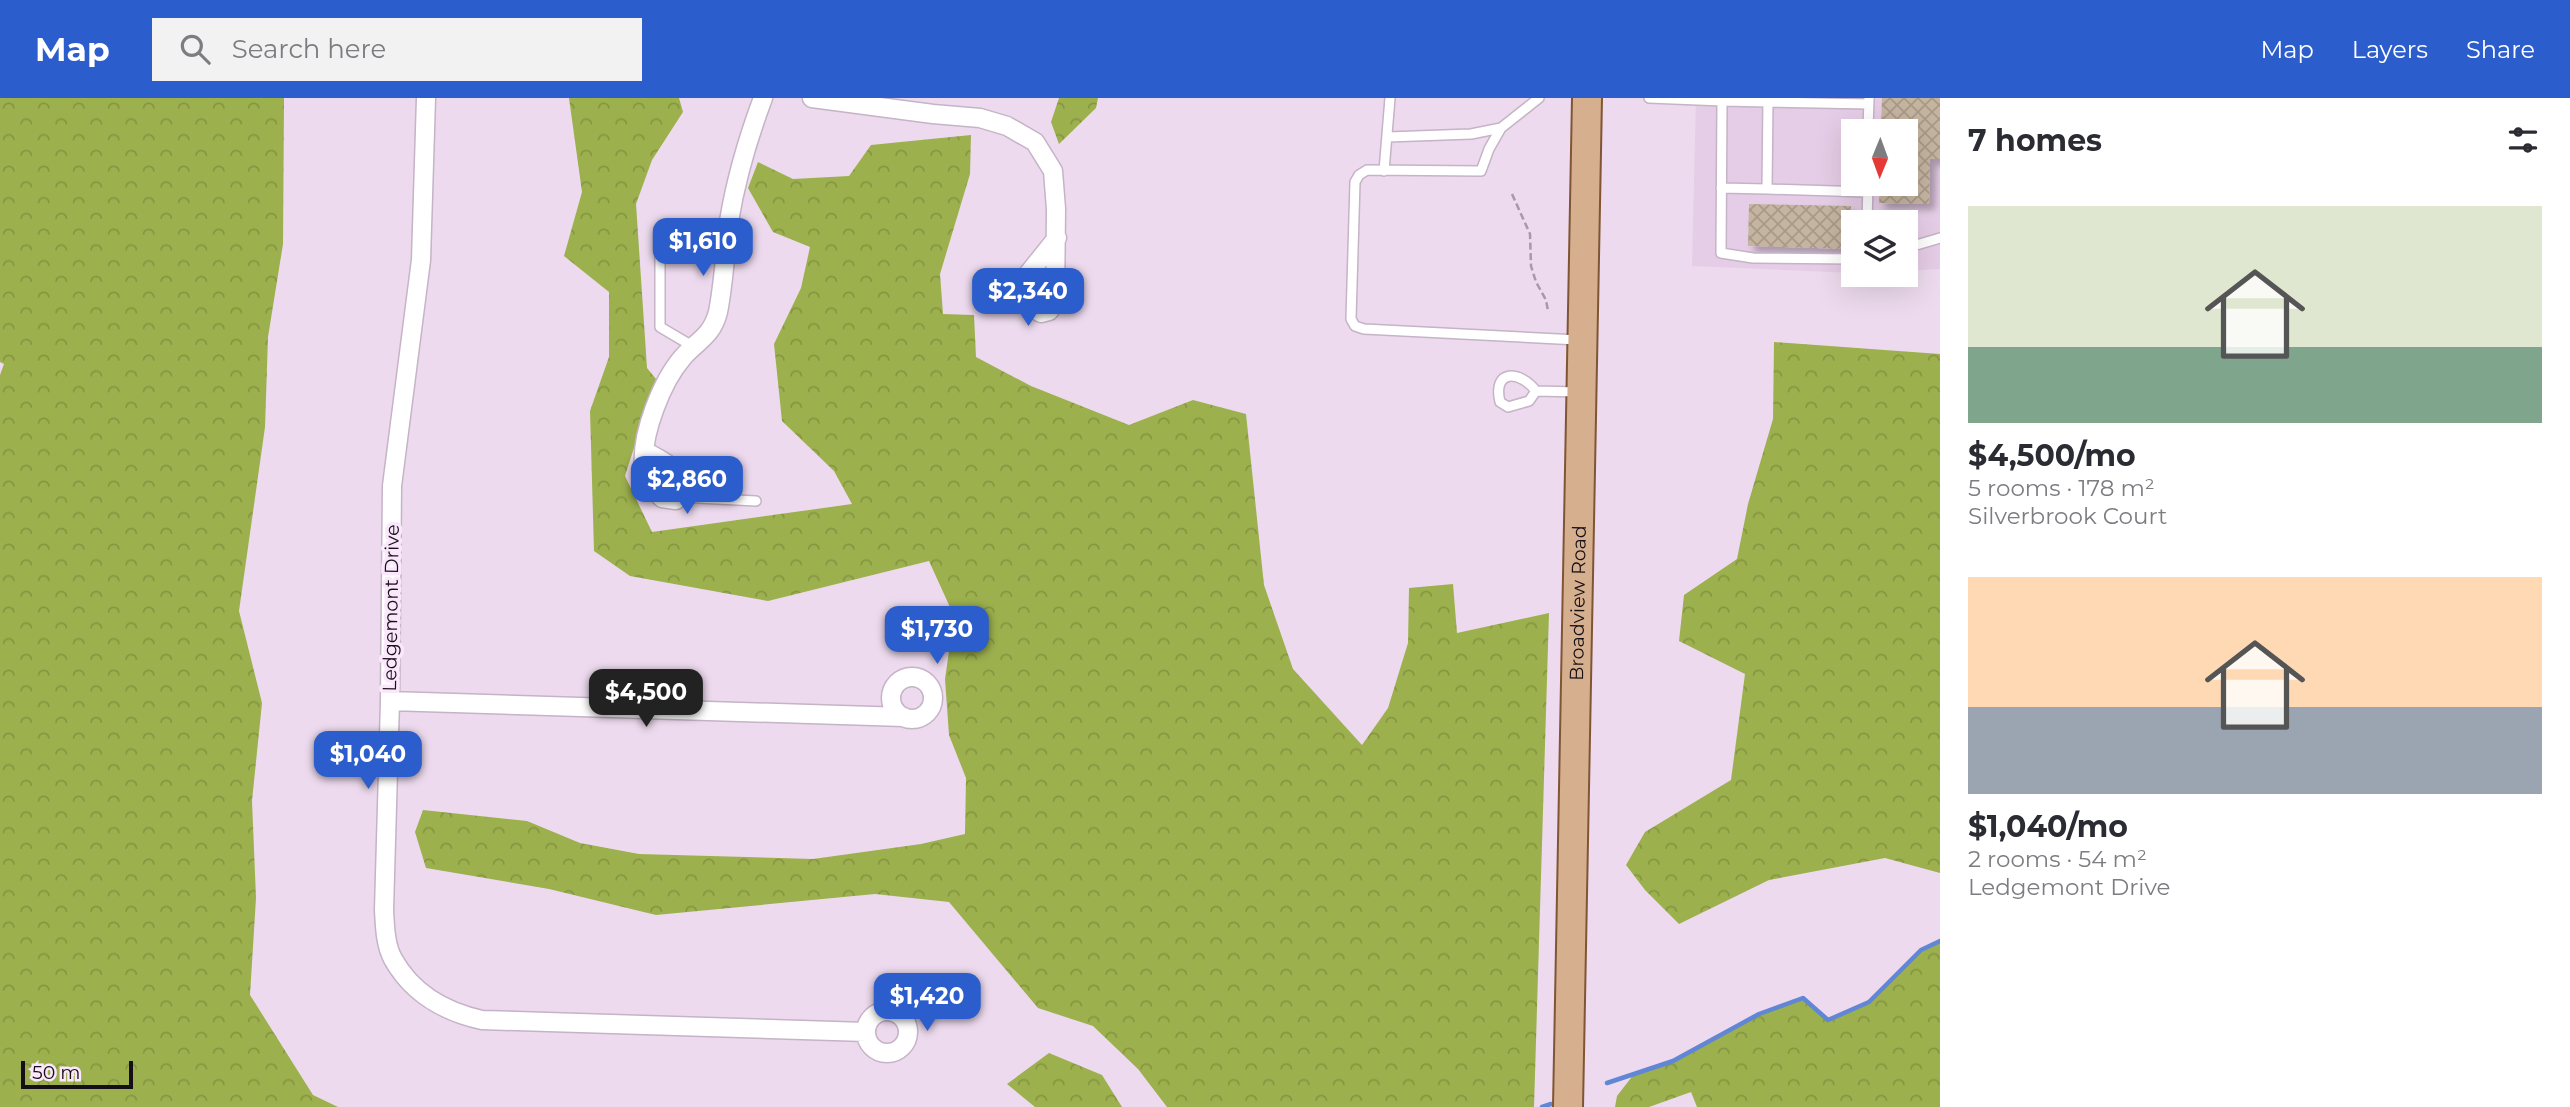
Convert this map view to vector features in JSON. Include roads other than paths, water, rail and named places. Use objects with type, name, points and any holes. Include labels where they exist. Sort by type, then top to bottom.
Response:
[{"type":"main road","name":"Broadview Road","points":[[1568,1107],[1587,98]]},
{"type":"street","name":"Ledgemont Drive","points":[[426,98],[421,260],[392,486],[384,910],[386,937],[392,957],[411,984],[435,1003],[457,1015],[482,1020],[866,1032]]},
{"type":"street","points":[[679,497],[676,500],[662,498],[649,483],[644,466],[652,409],[682,357],[706,337],[718,314],[727,244],[745,145],[763,98]]},
{"type":"street","points":[[812,98],[980,118],[1007,126],[1035,142],[1053,171],[1057,238]]},
{"type":"street","points":[[390,701],[904,718]]},
{"type":"lane","points":[[1384,171],[1390,98]]},
{"type":"lane","points":[[1539,98],[1501,128],[1481,171],[1367,170],[1359,175],[1355,182],[1351,319],[1355,326],[1364,330],[1582,340]]},
{"type":"lane","points":[[1649,98],[1869,101],[1868,119]]},
{"type":"lane","points":[[1722,99],[1721,253],[1753,258],[1841,259]]},
{"type":"lane","points":[[1767,189],[1768,100]]},
{"type":"lane","points":[[1388,137],[1471,134],[1501,128]]},
{"type":"lane","points":[[1721,188],[1841,188]]},
{"type":"lane","points":[[1918,244],[1940,238]]},
{"type":"lane","points":[[694,348],[660,327],[660,253],[666,243],[727,244]]},
{"type":"lane","points":[[1515,375],[1527,379],[1536,391],[1529,401],[1508,407],[1500,402],[1497,392],[1501,380],[1515,375]]},
{"type":"lane","points":[[1536,391],[1581,392]]},
{"type":"lane","points":[[679,497],[756,501]]},
{"type":"waterway","points":[[1607,1083],[1673,1061],[1759,1014],[1803,998],[1828,1020],[1869,1002],[1921,950],[1940,941]]},
{"type":"waterway","points":[[1542,1107],[1551,1104]]}]
